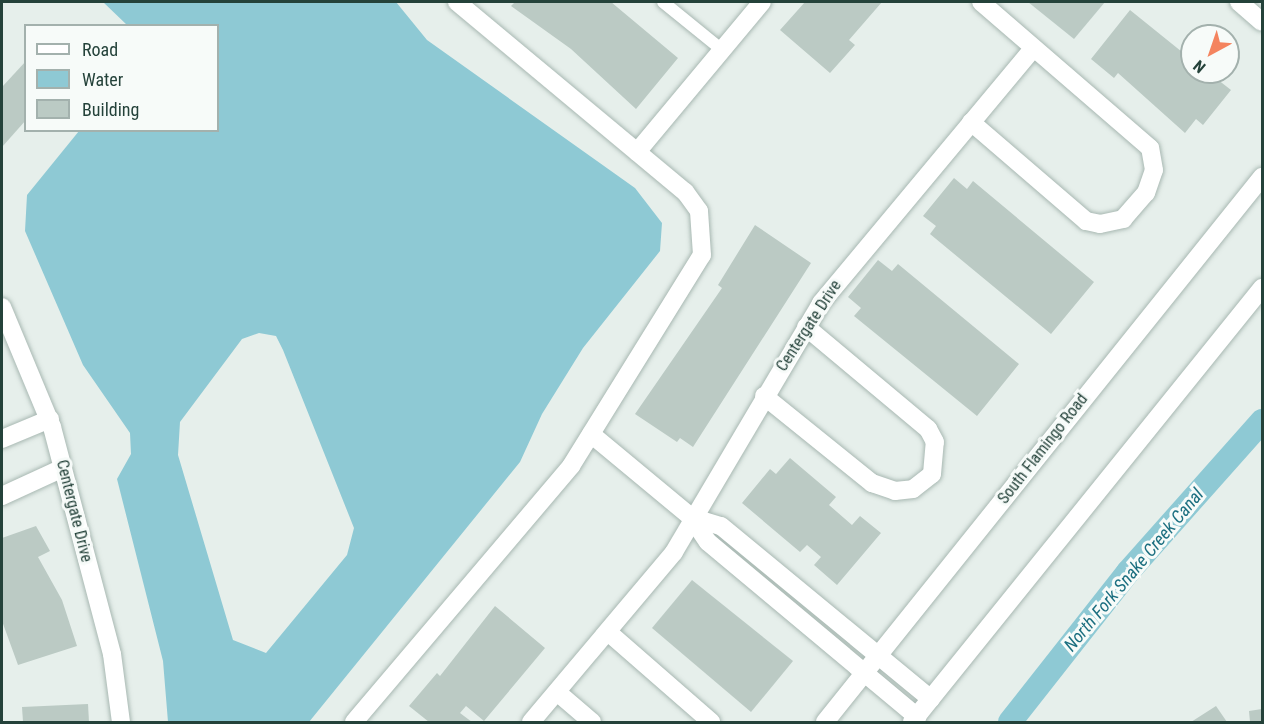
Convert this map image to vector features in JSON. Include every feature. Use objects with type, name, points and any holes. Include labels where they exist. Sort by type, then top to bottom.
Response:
[{"type":"street","points":[[354,723],[500,552],[591,434],[702,255],[699,211],[637,152],[457,2]]},
{"type":"street","points":[[637,152],[762,2]]},
{"type":"street","points":[[971,122],[1086,221],[1100,225],[1123,219],[1146,193],[1154,170],[1150,148],[981,2]]},
{"type":"street","points":[[1239,2],[1263,22]]},
{"type":"street","name":"Centergate Drive","points":[[531,723],[674,552],[692,517],[806,327],[971,122],[1033,49]]},
{"type":"street","name":"South Flamingo Road","points":[[825,723],[1263,177]]},
{"type":"street","points":[[591,434],[692,517],[708,542],[915,720],[1263,288]]},
{"type":"street","name":"Centergate Drive","points":[[2,307],[50,419],[112,654],[121,723]]},
{"type":"street","points":[[764,396],[872,483],[895,491],[913,489],[932,474],[935,442],[928,429],[806,327]]},
{"type":"street","points":[[2,440],[50,419]]},
{"type":"street","points":[[2,496],[63,468]]},
{"type":"street","points":[[692,517],[721,526],[931,699]]},
{"type":"street","points":[[757,584],[769,566]]},
{"type":"street","points":[[608,632],[711,723]]},
{"type":"street","points":[[557,693],[592,723]]},
{"type":"lane","points":[[663,2],[722,50]]},
{"type":"water","points":[[103,2],[396,2],[427,40],[635,188],[662,223],[660,251],[583,348],[542,414],[520,462],[309,722],[168,722],[163,661],[117,479],[131,454],[130,433],[83,365],[25,231],[27,195],[78,132],[219,132],[219,24],[126,24]],"holes":[[[259,333],[276,336],[354,528],[347,555],[266,653],[233,640],[178,455],[180,422],[242,339]]]},
{"type":"building","points":[[515,2],[611,2],[678,58],[636,109],[571,49],[511,6]]},
{"type":"building","points":[[805,2],[882,2],[849,40],[855,45],[830,73],[780,30]]},
{"type":"building","points":[[1028,2],[1105,2],[1074,39]]},
{"type":"building","points":[[1130,10],[1180,50],[1180,84],[1223,84],[1231,90],[1203,125],[1196,119],[1185,133],[1118,73],[1114,78],[1091,59]]},
{"type":"building","points":[[24,63],[24,122],[2,147],[2,87]]},
{"type":"building","points":[[954,178],[967,189],[973,181],[1094,282],[1051,334],[930,234],[936,226],[923,216]]},
{"type":"building","points":[[755,225],[811,263],[693,447],[680,438],[677,442],[635,414],[722,288],[718,285]]},
{"type":"building","points":[[878,260],[892,271],[898,264],[1019,364],[977,416],[854,316],[861,308],[848,297]]},
{"type":"building","points":[[790,458],[836,497],[829,505],[852,525],[860,516],[881,533],[837,585],[814,565],[821,557],[807,545],[800,552],[742,503],[770,469],[776,474]]},
{"type":"building","points":[[36,526],[50,551],[38,557],[62,600],[77,646],[18,665],[2,621],[2,538]]},
{"type":"building","points":[[692,580],[793,661],[751,712],[652,628]]},
{"type":"building","points":[[495,606],[545,648],[484,721],[466,706],[460,713],[472,722],[429,722],[409,706],[437,673],[440,676]]},
{"type":"building","points":[[88,704],[89,722],[23,722],[22,707]]},
{"type":"building","points":[[1216,706],[1227,722],[1191,722]]},
{"type":"building","points":[[1262,709],[1262,722],[1250,722],[1249,711]]},
{"type":"waterway","name":"North Fork Snake Creek Canal","points":[[1010,722],[1128,572],[1262,421]]}]
